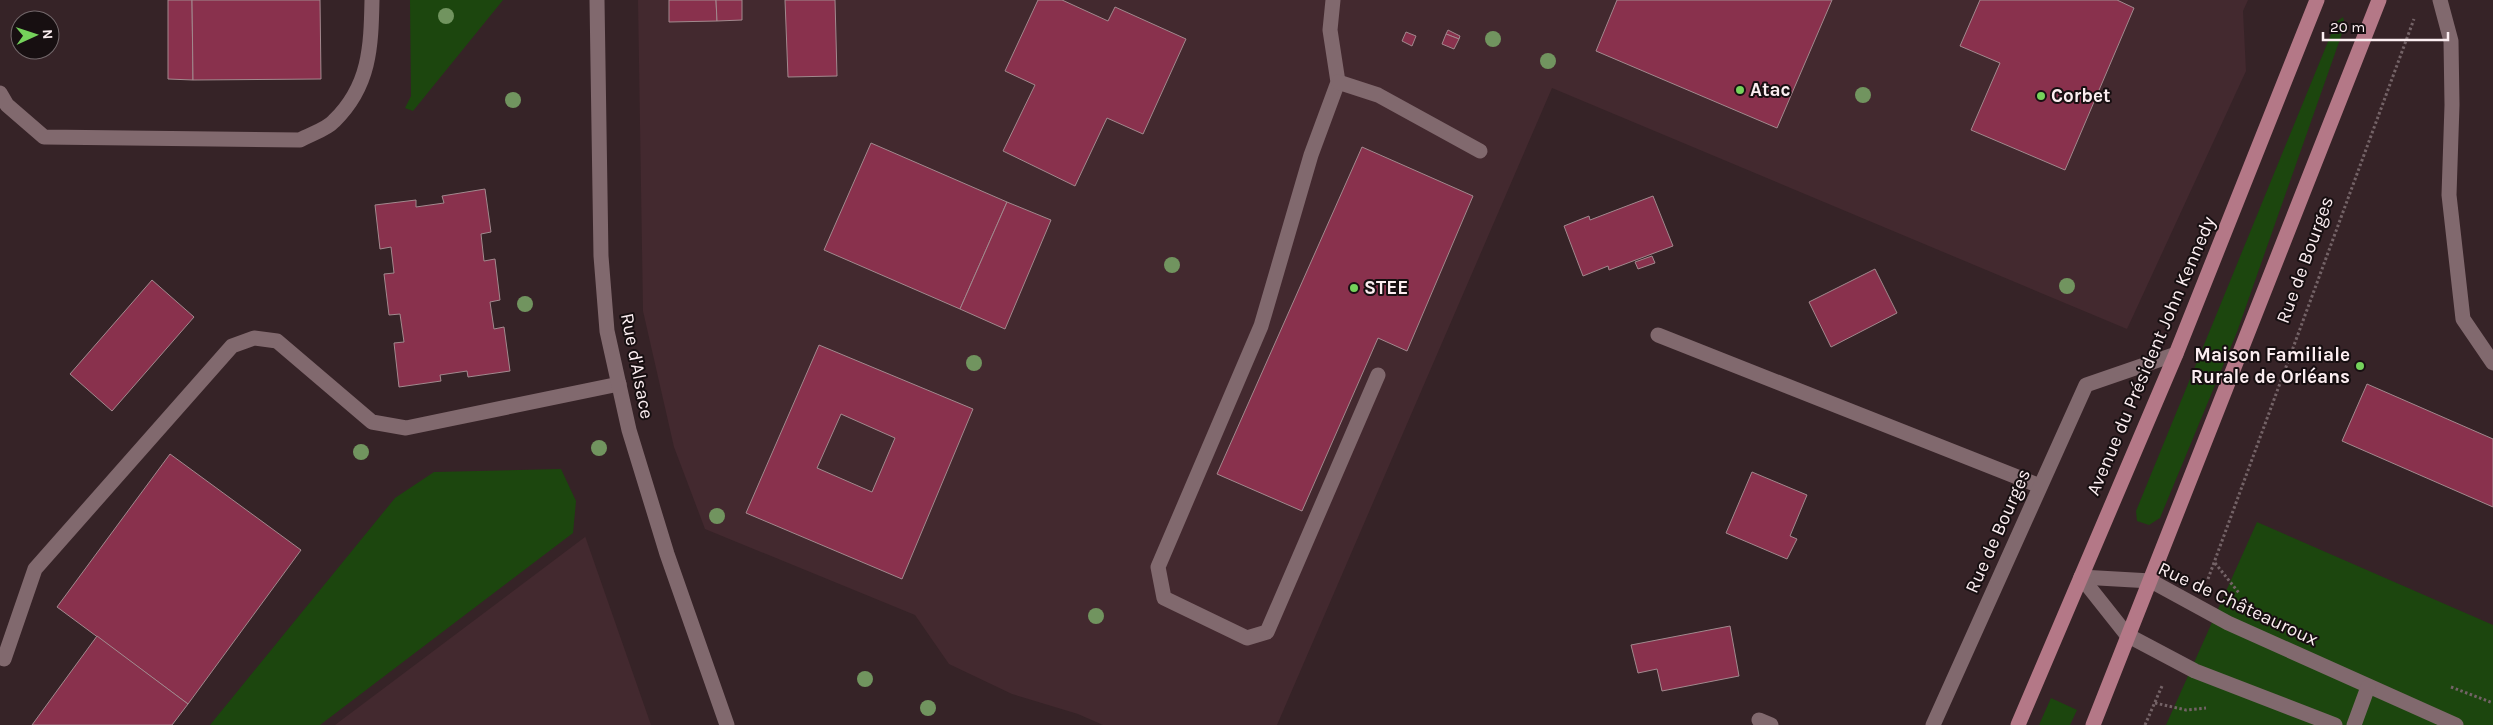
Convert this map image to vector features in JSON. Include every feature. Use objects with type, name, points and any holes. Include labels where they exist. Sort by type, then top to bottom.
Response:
[{"type":"main road","name":"Avenue du Président John Kennedy","points":[[2018,725],[2176,354],[2317,0]]},
{"type":"main road","points":[[2093,725],[2379,0]]},
{"type":"street","points":[[0,93],[7,105],[44,137],[300,140],[333,123],[360,89],[371,48],[372,0]]},
{"type":"street","name":"Rue d'Alsace","points":[[597,0],[601,256],[607,331],[629,430],[667,554],[727,725]]},
{"type":"street","points":[[1333,0],[1330,30],[1338,82],[1308,164],[1261,326],[1158,567],[1164,598],[1247,638],[1267,632],[1378,375]]},
{"type":"street","points":[[2440,0],[2451,41],[2452,105],[2449,195],[2463,319],[2493,363]]},
{"type":"street","points":[[1338,82],[1378,95],[1480,151]]},
{"type":"street","points":[[1658,335],[2040,486]]},
{"type":"street","points":[[4,659],[35,570],[232,346],[254,338],[277,341],[372,422],[406,428],[619,384]]},
{"type":"street","name":"Rue de Bourges","points":[[1933,725],[2086,385],[2176,354]]},
{"type":"street","points":[[2081,577],[2127,635],[2195,670],[2335,725]]},
{"type":"street","name":"Rue de Châteauroux","points":[[2081,577],[2151,581],[2228,623],[2456,725]]},
{"type":"street","points":[[2354,725],[2368,687]]},
{"type":"path","name":"Rue de Bourges","points":[[2215,562],[2418,9]]},
{"type":"path","points":[[2145,725],[2155,704],[2186,710],[2206,708],[2214,711]]},
{"type":"shaded area","points":[[638,0],[2248,0],[2243,11],[2246,71],[2127,329],[1552,88],[1277,725],[1103,725],[1078,714],[1012,694],[949,664],[915,615],[705,529],[674,447],[643,311]]},
{"type":"shaded area","points":[[585,537],[651,725],[335,725]]},
{"type":"green space","points":[[410,0],[503,0],[413,111],[405,108],[411,96]]},
{"type":"green space","points":[[2343,17],[2345,25],[2237,332],[2160,518],[2149,525],[2137,521],[2136,511],[2336,22]]},
{"type":"green space","points":[[561,469],[576,501],[573,533],[320,725],[210,725],[395,498],[434,472]]},
{"type":"green space","points":[[2257,522],[2493,625],[2493,725],[2166,725]]},
{"type":"green space","points":[[2051,698],[2077,710],[2070,725],[2039,725]]},
{"type":"building","points":[[168,0],[192,0],[193,80],[168,79]]},
{"type":"building","points":[[192,0],[320,0],[321,79],[193,80]]},
{"type":"building","points":[[669,0],[716,0],[717,21],[669,22]]},
{"type":"building","points":[[716,0],[742,0],[742,20],[717,21]]},
{"type":"building","points":[[785,0],[835,0],[837,76],[788,77]]},
{"type":"building","points":[[1038,0],[1062,0],[1108,21],[1115,7],[1186,39],[1143,134],[1107,118],[1075,186],[1003,151],[1035,85],[1005,71]]},
{"type":"building","name":"Atac","points":[[1617,0],[1832,0],[1777,128],[1596,51]]},
{"type":"building","name":"Corbet","points":[[1980,0],[2117,0],[2134,8],[2065,170],[1971,130],[2000,63],[1960,46]]},
{"type":"building","points":[[1448,30],[1460,36],[1459,39],[1446,34]]},
{"type":"building","points":[[1406,32],[1416,36],[1412,46],[1402,41]]},
{"type":"building","points":[[1446,34],[1459,39],[1454,49],[1442,44]]},
{"type":"building","points":[[871,143],[1007,202],[960,309],[824,250]]},
{"type":"building","points":[[1362,147],[1473,196],[1407,351],[1378,338],[1302,511],[1217,474]]},
{"type":"building","points":[[485,189],[491,232],[481,234],[484,261],[495,259],[500,300],[490,302],[494,329],[504,327],[510,371],[468,377],[467,371],[440,375],[441,381],[399,387],[394,343],[404,342],[400,314],[389,315],[384,274],[394,273],[391,247],[380,249],[375,205],[416,200],[416,207],[444,203],[442,196]]},
{"type":"building","points":[[1653,196],[1673,246],[1609,270],[1608,266],[1583,276],[1564,226],[1589,216],[1590,220]]},
{"type":"building","points":[[1007,202],[1051,220],[1005,329],[960,309]]},
{"type":"building","points":[[1652,256],[1655,263],[1638,269],[1635,262]]},
{"type":"building","points":[[1875,269],[1897,313],[1831,347],[1809,302]]},
{"type":"building","points":[[152,280],[194,317],[112,411],[70,374]]},
{"type":"building","points":[[819,345],[973,409],[902,579],[746,513]],"holes":[[[841,414],[895,438],[872,492],[817,468]]]},
{"type":"building","points":[[2367,384],[2493,439],[2493,507],[2342,441]]},
{"type":"building","points":[[170,454],[301,550],[188,704],[57,607]]},
{"type":"building","points":[[1752,472],[1807,495],[1790,536],[1797,539],[1787,559],[1726,533]]},
{"type":"building","points":[[1730,626],[1739,676],[1662,691],[1657,669],[1638,673],[1631,645]]},
{"type":"building","points":[[97,636],[188,704],[172,725],[32,725]]},
{"type":"place","name":"Atac","points":[[1740,90]]},
{"type":"place","name":"Corbet","points":[[2041,96]]},
{"type":"place","name":"STEE","points":[[1354,288]]},
{"type":"place","name":"Maison Familiale Rurale de Orléans","points":[[2360,366]]}]
